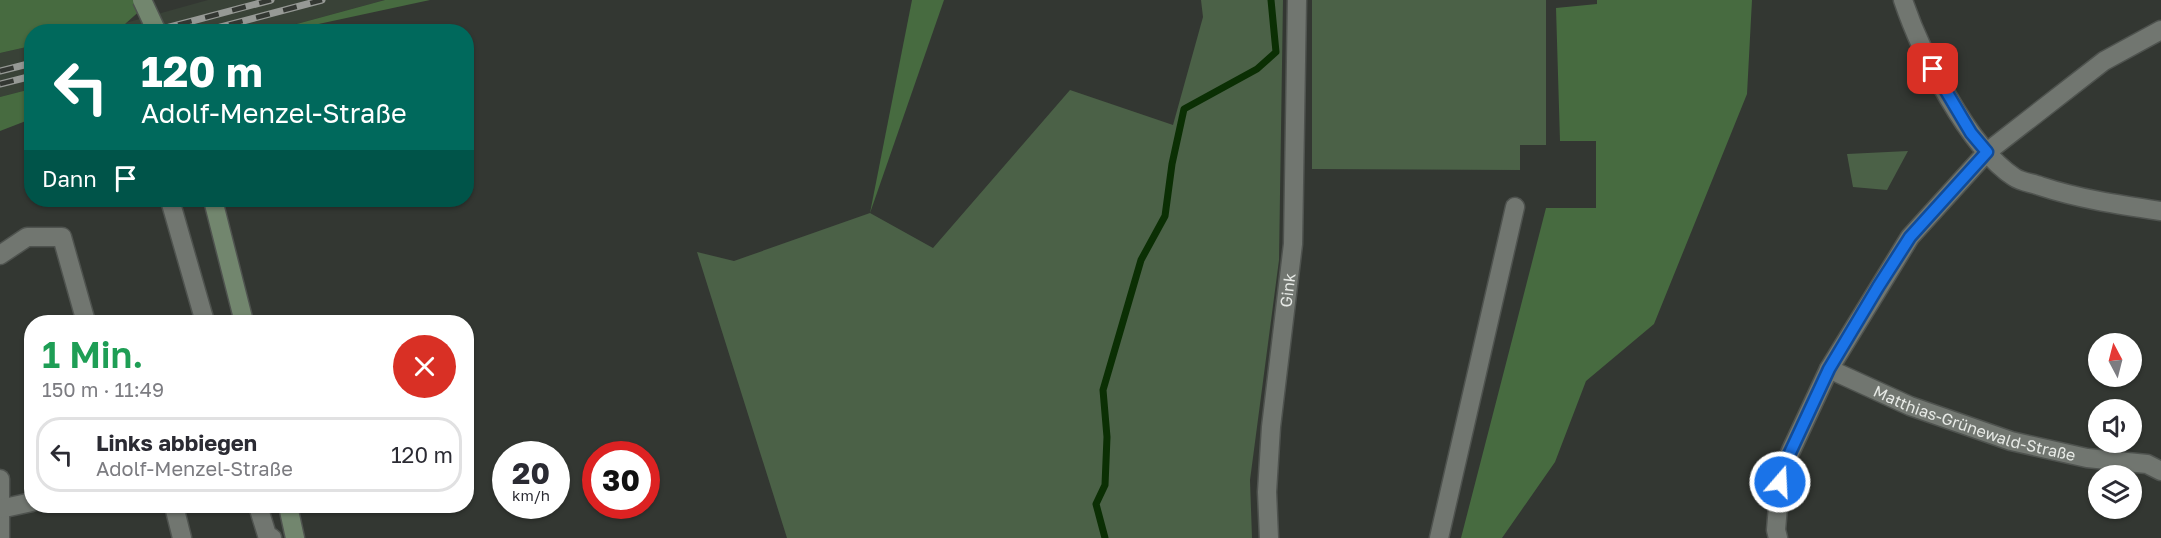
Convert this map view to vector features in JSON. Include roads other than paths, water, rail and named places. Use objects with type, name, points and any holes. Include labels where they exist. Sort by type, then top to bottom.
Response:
[{"type":"street","points":[[142,0],[153,24]]},
{"type":"street","name":"Gink","points":[[1269,538],[1267,492],[1271,427],[1293,244],[1297,0]]},
{"type":"street","points":[[1903,0],[1909,19],[1940,84],[1971,133],[2014,178],[2060,193],[2161,211]]},
{"type":"street","points":[[1778,538],[1776,530],[1780,482],[1788,457],[1829,369],[1910,237],[1987,152],[2104,61],[2161,30]]},
{"type":"street","points":[[172,207],[203,315]]},
{"type":"street","points":[[215,207],[242,315]]},
{"type":"street","points":[[1439,538],[1515,207]]},
{"type":"street","points":[[0,255],[27,237],[62,237],[84,315]]},
{"type":"street","name":"Matthias-Grünewald-Straße","points":[[1829,369],[1910,406],[2011,441],[2087,458],[2146,464],[2161,471]]},
{"type":"street","points":[[0,480],[0,538]]},
{"type":"street","points":[[0,508],[24,504]]},
{"type":"street","points":[[176,513],[182,538]]},
{"type":"street","points":[[260,513],[267,535],[272,538]]},
{"type":"street","points":[[290,513],[296,538]]},
{"type":"waterway","points":[[1105,538],[1096,504],[1105,485],[1107,437],[1103,390],[1141,260],[1165,216],[1172,164],[1184,109],[1257,69],[1276,52],[1271,0]]},
{"type":"railway","points":[[181,24],[271,0]]},
{"type":"railway","points":[[232,24],[322,0]]},
{"type":"railway","points":[[0,71],[24,65]]},
{"type":"railway","points":[[0,84],[24,78]]}]
